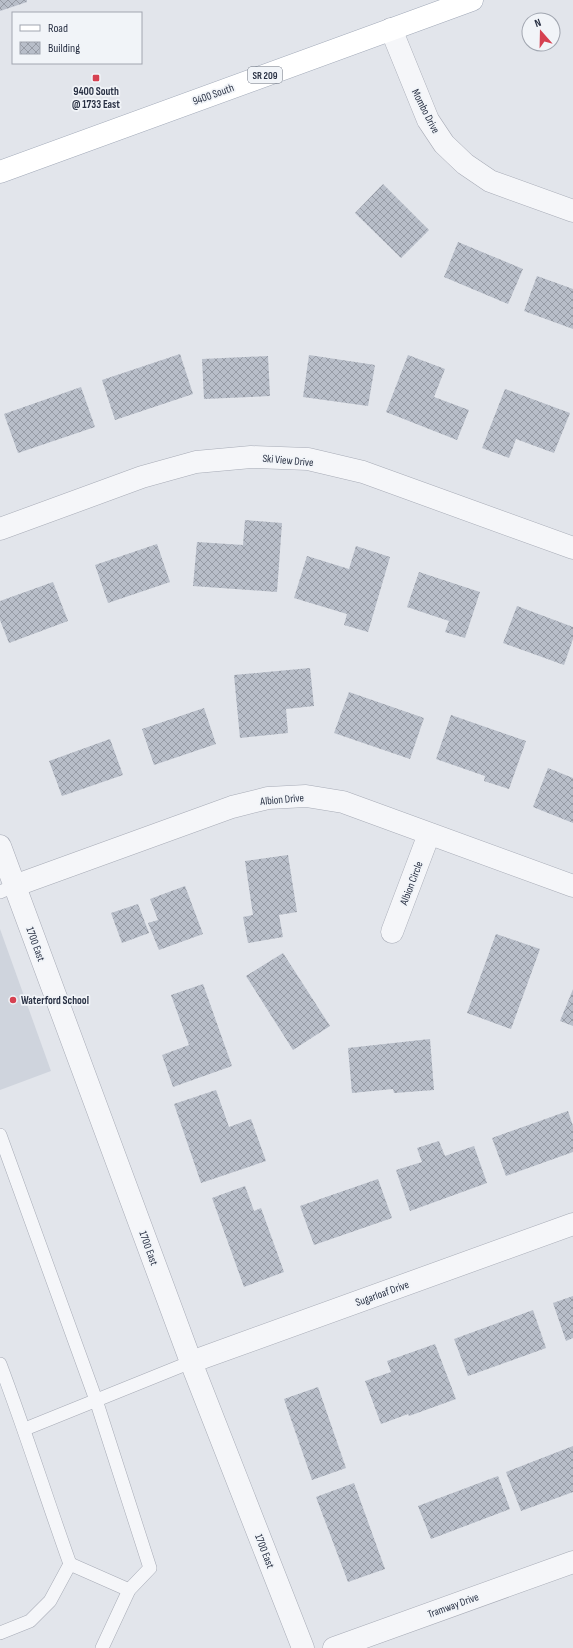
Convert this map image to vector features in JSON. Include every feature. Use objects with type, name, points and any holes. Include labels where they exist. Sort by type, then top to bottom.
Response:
[{"type":"main road","name":"9400 South","points":[[0,172],[472,0]]},
{"type":"street","name":"Mombo Drive","points":[[391,29],[428,120],[444,144],[465,164],[490,181],[573,211]]},
{"type":"street","name":"Ski View Drive","points":[[0,529],[142,477],[196,462],[251,457],[308,459],[362,472],[573,548]]},
{"type":"street","name":"Albion Drive","points":[[7,889],[232,807],[268,798],[306,796],[343,802],[573,886]]},
{"type":"street","name":"Albion Circle","points":[[392,932],[429,834]]},
{"type":"street","name":"1700 East","points":[[0,846],[7,889],[302,1648]]},
{"type":"street","name":"Sugarloaf Drive","points":[[191,1362],[573,1224]]},
{"type":"street","name":"Tramway Drive","points":[[334,1648],[573,1562]]},
{"type":"lane","points":[[0,1135],[96,1400],[150,1568],[129,1590],[102,1648]]},
{"type":"lane","points":[[25,1429],[191,1362]]},
{"type":"lane","points":[[0,1364],[25,1429],[41,1484],[70,1564],[129,1590]]},
{"type":"lane","points":[[0,1633],[30,1621],[50,1601],[70,1564]]},
{"type":"shaded area","name":"Waterford School","points":[[0,929],[51,1071],[0,1090]]},
{"type":"building","points":[[0,0],[27,0],[27,2],[0,11]]},
{"type":"building","points":[[383,184],[429,230],[401,258],[355,213]]},
{"type":"building","points":[[458,242],[523,269],[508,304],[444,277]]},
{"type":"building","points":[[537,276],[573,289],[573,329],[524,311]]},
{"type":"building","points":[[180,354],[193,394],[115,420],[102,380]]},
{"type":"building","points":[[309,355],[375,365],[368,406],[303,397]]},
{"type":"building","points":[[408,355],[445,369],[434,397],[469,410],[457,440],[386,412]]},
{"type":"building","points":[[268,356],[270,396],[204,399],[202,359]]},
{"type":"building","points":[[81,387],[95,427],[18,453],[4,414]]},
{"type":"building","points":[[505,389],[570,413],[554,453],[516,439],[509,458],[482,448]]},
{"type":"building","points":[[245,520],[282,523],[277,592],[193,586],[197,542],[243,545]]},
{"type":"building","points":[[157,544],[170,582],[108,603],[95,565]]},
{"type":"building","points":[[356,546],[390,557],[368,632],[344,625],[347,614],[294,598],[307,556],[349,569]]},
{"type":"building","points":[[419,572],[480,592],[465,638],[445,632],[449,621],[407,607]]},
{"type":"building","points":[[53,582],[68,621],[9,643],[0,620],[0,601]]},
{"type":"building","points":[[517,606],[573,627],[573,639],[564,665],[503,643]]},
{"type":"building","points":[[310,668],[314,706],[286,709],[288,733],[240,738],[234,675]]},
{"type":"building","points":[[349,692],[424,718],[410,759],[334,733]]},
{"type":"building","points":[[204,708],[216,744],[154,765],[142,729]]},
{"type":"building","points":[[451,715],[526,741],[509,789],[484,781],[485,776],[436,759]]},
{"type":"building","points":[[110,739],[123,775],[62,796],[49,761]]},
{"type":"building","points":[[548,768],[573,778],[573,823],[533,807]]},
{"type":"building","points":[[288,855],[297,912],[279,915],[283,937],[248,943],[243,917],[253,915],[245,861]]},
{"type":"building","points":[[185,886],[203,934],[159,950],[148,923],[158,920],[150,899]]},
{"type":"building","points":[[138,904],[149,933],[122,943],[111,913]]},
{"type":"building","points":[[496,934],[540,949],[511,1029],[467,1013]]},
{"type":"building","points":[[283,953],[330,1026],[293,1050],[246,976]]},
{"type":"building","points":[[203,984],[232,1066],[173,1087],[162,1055],[189,1045],[171,995]]},
{"type":"building","points":[[573,989],[573,1026],[560,1021]]},
{"type":"building","points":[[430,1039],[434,1090],[394,1093],[393,1089],[352,1093],[348,1048]]},
{"type":"building","points":[[216,1090],[229,1127],[251,1119],[266,1161],[201,1183],[174,1104]]},
{"type":"building","points":[[568,1111],[573,1126],[573,1152],[506,1176],[492,1138]]},
{"type":"building","points":[[439,1141],[445,1156],[474,1146],[487,1183],[410,1211],[396,1170],[422,1162],[417,1148]]},
{"type":"building","points":[[378,1179],[392,1218],[314,1245],[300,1206]]},
{"type":"building","points":[[245,1186],[254,1211],[261,1208],[284,1272],[244,1287],[212,1198]]},
{"type":"building","points":[[573,1296],[573,1338],[566,1341],[553,1303]]},
{"type":"building","points":[[533,1310],[546,1348],[468,1376],[454,1339]]},
{"type":"building","points":[[435,1344],[456,1399],[409,1416],[408,1414],[381,1424],[365,1381],[391,1372],[387,1361]]},
{"type":"building","points":[[318,1387],[346,1468],[312,1480],[284,1399]]},
{"type":"building","points":[[573,1446],[573,1492],[521,1511],[506,1472]]},
{"type":"building","points":[[498,1476],[510,1509],[431,1539],[418,1506]]},
{"type":"building","points":[[354,1483],[385,1569],[348,1582],[316,1497]]},
{"type":"place","name":"9400 South @ 1733 East","points":[[96,78]]},
{"type":"place","name":"Waterford School","points":[[13,1000]]}]
